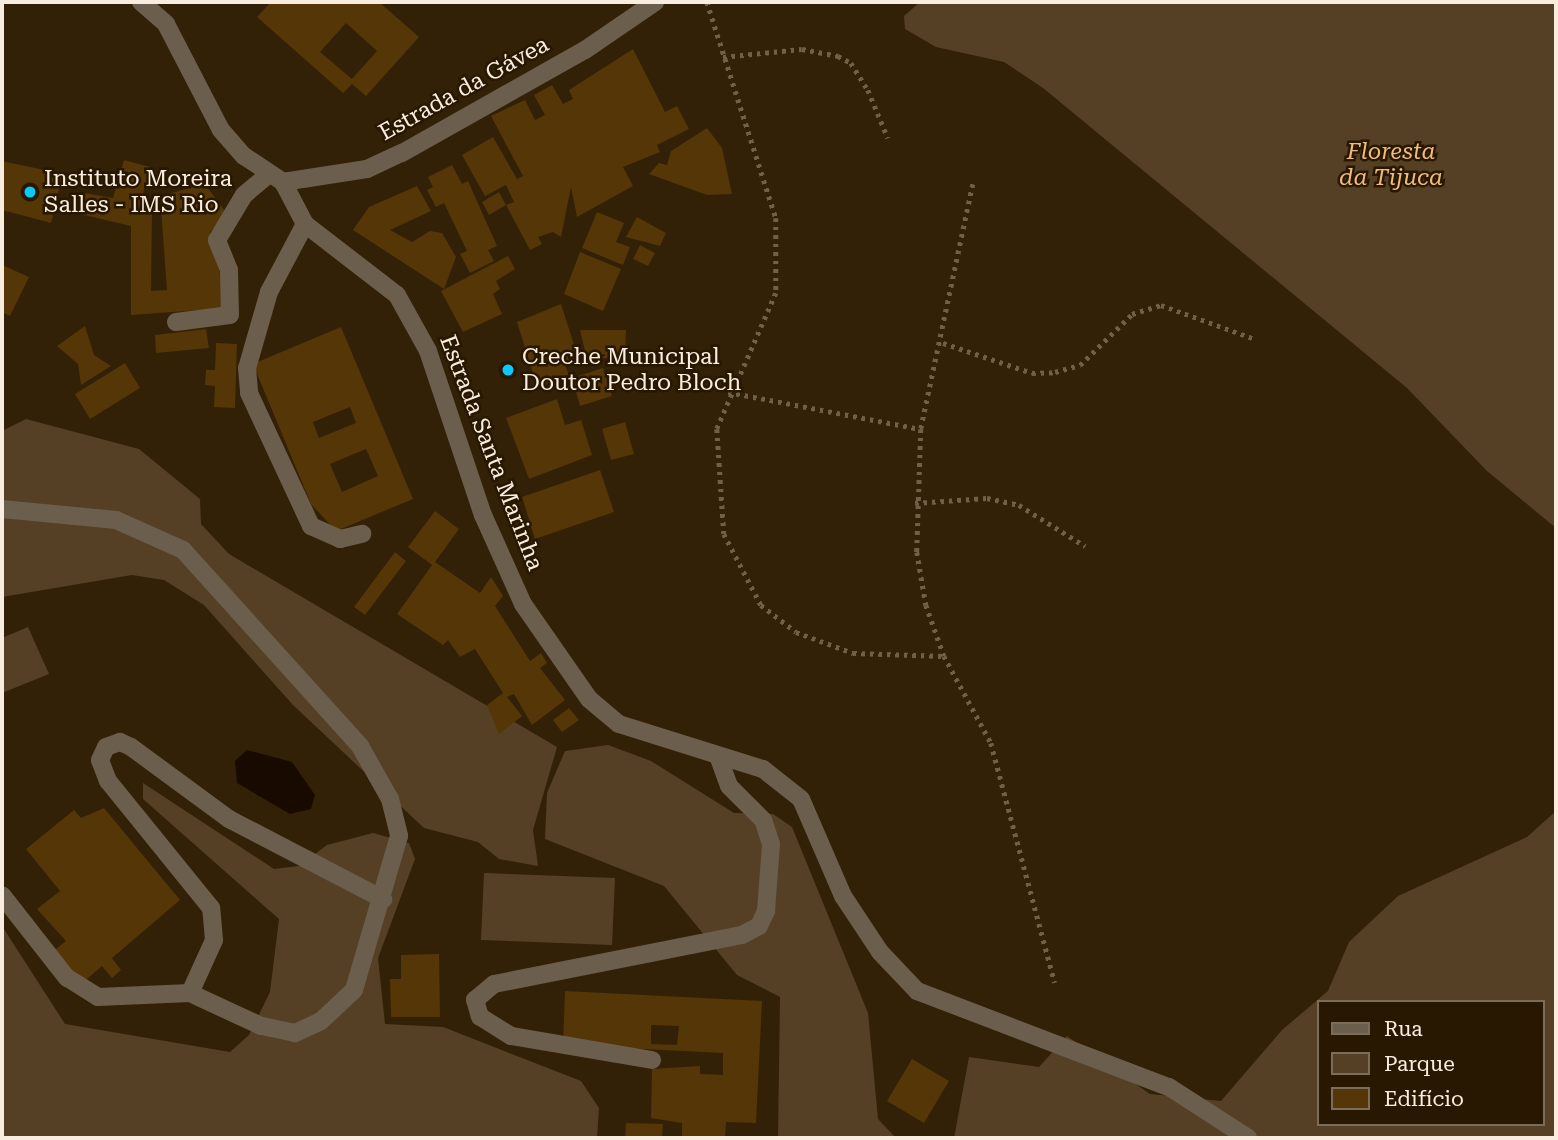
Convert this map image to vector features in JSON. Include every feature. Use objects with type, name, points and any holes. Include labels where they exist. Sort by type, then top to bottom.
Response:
[{"type":"street","name":"Estrada Santa Marinha","points":[[141,2],[166,24],[221,130],[276,178],[305,224],[397,295],[428,351],[484,515],[523,604],[589,699],[619,724],[763,769],[801,799],[844,896],[880,952],[917,991],[946,1005],[1169,1087],[1248,1138]]},
{"type":"street","name":"Estrada da Gávea","points":[[276,178],[357,172],[402,153],[585,50],[655,2]]},
{"type":"street","points":[[176,322],[230,315],[229,270],[218,240],[244,195],[276,178]]},
{"type":"street","points":[[305,224],[269,292],[247,368],[249,393],[312,526],[340,539],[362,534]]},
{"type":"street","points":[[2,509],[116,520],[183,550],[360,746],[390,799],[399,836],[383,899],[354,990],[321,1021],[295,1033],[261,1026],[190,993],[98,997],[67,978],[2,895]]},
{"type":"street","points":[[190,993],[214,940],[211,908],[108,781],[100,760],[106,747],[120,742],[131,747],[229,819],[383,899]]},
{"type":"street","points":[[652,1060],[511,1037],[480,1017],[475,1000],[494,984],[742,935],[759,926],[766,911],[771,845],[763,820],[730,786],[718,756]]},
{"type":"path","points":[[707,2],[776,218],[776,293],[728,391],[717,429],[724,534],[761,605],[796,632],[853,653],[944,656]]},
{"type":"path","points":[[723,57],[802,49],[838,56],[868,90],[888,138]]},
{"type":"path","points":[[973,184],[943,343],[920,429],[915,503],[926,605],[944,656],[991,743],[1055,983]]},
{"type":"path","points":[[943,343],[1032,373],[1055,372],[1080,365],[1132,314],[1161,305],[1252,338]]},
{"type":"path","points":[[728,391],[920,429]]},
{"type":"path","points":[[915,503],[988,498],[1019,506],[1085,546]]},
{"type":"green space","name":"Floresta da Tijuca","points":[[920,2],[1556,2],[1556,528],[1487,471],[1407,388],[1043,88],[1004,62],[936,47],[905,29],[904,16]]},
{"type":"green space","points":[[26,419],[139,449],[200,499],[201,524],[229,554],[557,747],[533,830],[538,866],[499,859],[478,842],[424,828],[293,705],[204,605],[164,580],[132,575],[2,597],[2,431]]},
{"type":"green space","points":[[28,627],[49,674],[2,693],[2,638]]},
{"type":"green space","points":[[608,745],[651,761],[734,813],[773,814],[792,827],[868,1013],[878,1119],[896,1138],[778,1138],[780,997],[737,975],[664,886],[545,839],[547,793],[565,751]]},
{"type":"green space","points":[[143,783],[274,869],[299,866],[327,845],[373,833],[409,843],[415,859],[378,958],[385,1024],[443,1027],[581,1081],[599,1108],[597,1138],[2,1138],[2,926],[65,1024],[230,1052],[249,1035],[270,992],[279,919],[143,799]]},
{"type":"green space","points":[[1556,811],[1556,1138],[954,1138],[969,1057],[1039,1067],[1067,1036],[1150,1094],[1221,1101],[1282,1030],[1316,1001],[1316,1126],[1544,1126],[1544,1000],[1317,1000],[1328,991],[1349,942],[1398,896],[1527,837]]},
{"type":"green space","points":[[484,873],[615,878],[612,945],[481,940]]},
{"type":"shaded area","points":[[247,750],[292,762],[315,795],[311,809],[290,814],[237,783],[235,761]]},
{"type":"building","points":[[271,2],[379,2],[419,37],[366,96],[352,84],[343,93],[257,17]],"holes":[[[346,23],[377,51],[352,79],[320,52]]]},
{"type":"building","points":[[633,49],[665,112],[677,106],[689,129],[657,145],[660,152],[623,167],[633,186],[577,217],[571,187],[561,237],[553,232],[538,237],[542,244],[530,250],[506,205],[514,202],[506,185],[485,196],[462,155],[493,137],[517,179],[523,176],[491,116],[525,100],[535,120],[545,115],[534,95],[552,85],[563,104],[573,99],[569,90]]},
{"type":"building","points":[[707,128],[722,148],[732,194],[707,195],[649,174],[659,163],[667,165],[671,151]]},
{"type":"building","points":[[124,160],[150,167],[139,208],[152,211],[151,291],[167,290],[160,196],[205,184],[227,214],[210,232],[228,308],[131,315],[131,226],[80,214],[85,193],[113,198]]},
{"type":"building","name":"Instituto Moreira Salles - IMS Rio","points":[[2,161],[63,174],[51,223],[2,210]]},
{"type":"building","points":[[452,165],[462,184],[468,181],[497,246],[488,250],[494,261],[470,273],[460,254],[467,251],[444,203],[436,207],[427,190],[433,187],[428,177]]},
{"type":"building","points":[[417,186],[431,211],[390,230],[412,242],[430,231],[442,233],[456,257],[444,289],[353,230],[369,207]]},
{"type":"building","points":[[499,192],[506,205],[489,215],[482,202]]},
{"type":"building","points":[[597,212],[624,223],[616,242],[630,247],[623,265],[582,248]]},
{"type":"building","points":[[637,217],[666,233],[660,246],[626,237]]},
{"type":"building","points":[[640,245],[655,253],[648,266],[633,259]]},
{"type":"building","points":[[580,252],[621,269],[603,311],[564,294]]},
{"type":"building","points":[[508,256],[515,269],[496,281],[500,289],[493,294],[502,314],[463,332],[441,291]]},
{"type":"building","name":"Instituto Moreira Salles - IMS Rio","points":[[2,265],[29,277],[10,316],[2,312]]},
{"type":"building","points":[[561,304],[578,357],[564,361],[569,376],[537,386],[517,322]]},
{"type":"building","points":[[85,326],[94,355],[111,366],[81,385],[78,364],[57,346]]},
{"type":"building","points":[[341,327],[413,499],[336,531],[311,504],[253,364]],"holes":[[[350,407],[356,423],[319,438],[313,422]],[[366,449],[378,476],[342,492],[330,464]]]},
{"type":"building","points":[[206,329],[209,348],[156,353],[155,335]]},
{"type":"building","points":[[580,330],[626,330],[625,357],[587,359]]},
{"type":"building","points":[[216,343],[237,344],[235,408],[214,407],[215,386],[205,385],[206,370],[215,370]]},
{"type":"building","points":[[125,363],[140,388],[90,419],[75,394]]},
{"type":"building","points":[[603,368],[612,396],[580,406],[572,378]]},
{"type":"building","points":[[557,399],[565,425],[581,420],[592,455],[529,479],[506,418]]},
{"type":"building","points":[[625,422],[634,454],[611,460],[602,429]]},
{"type":"building","points":[[600,470],[614,512],[535,539],[522,497]]},
{"type":"building","points":[[435,511],[459,529],[435,562],[480,593],[491,577],[503,596],[495,606],[530,661],[541,653],[547,663],[540,668],[565,700],[532,725],[514,694],[507,697],[522,716],[499,734],[487,705],[503,693],[475,649],[460,657],[448,640],[443,645],[397,614],[432,565],[408,547]]},
{"type":"building","points":[[395,552],[406,561],[365,615],[354,607]]},
{"type":"building","points":[[569,708],[579,720],[562,732],[553,720]]},
{"type":"building","points":[[104,808],[180,900],[112,958],[121,970],[112,978],[102,966],[81,984],[51,953],[66,941],[37,909],[60,891],[26,849],[74,810],[81,818]]},
{"type":"building","points":[[439,954],[440,1017],[391,1017],[390,979],[401,979],[401,955]]},
{"type":"building","points":[[565,991],[762,1001],[756,1123],[726,1122],[725,1138],[682,1138],[682,1123],[651,1118],[652,1069],[700,1066],[700,1074],[723,1075],[723,1053],[563,1045]],"holes":[[[651,1025],[679,1026],[677,1045],[651,1044]]]},
{"type":"building","points":[[912,1059],[949,1081],[924,1123],[887,1101]]},
{"type":"building","points":[[626,1123],[663,1124],[662,1138],[625,1138]]},
{"type":"place","name":"Instituto Moreira Salles - IMS Rio","points":[[30,192]]},
{"type":"place","name":"Creche Municipal Doutor Pedro Bloch","points":[[508,370]]}]
